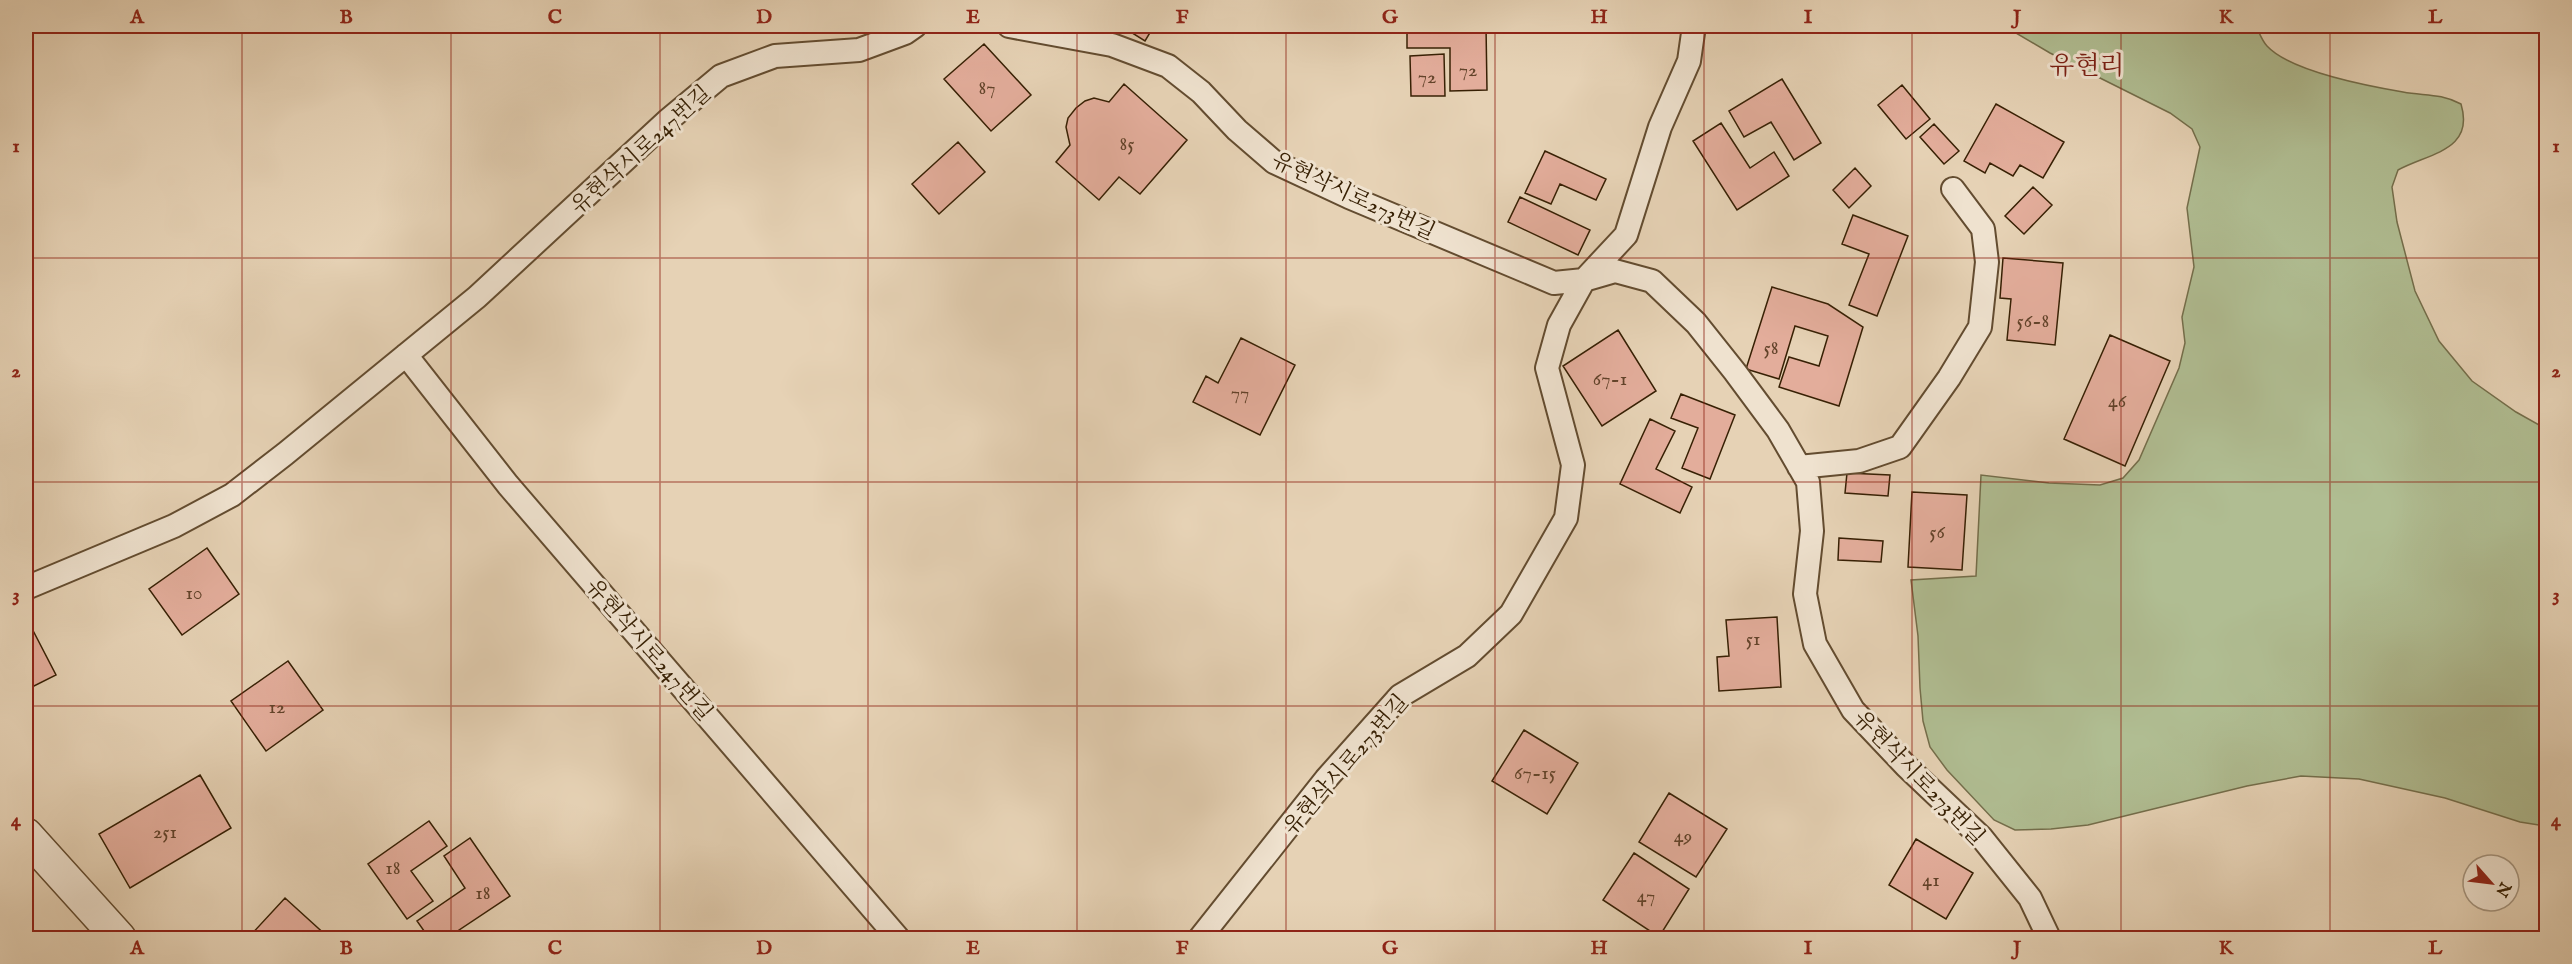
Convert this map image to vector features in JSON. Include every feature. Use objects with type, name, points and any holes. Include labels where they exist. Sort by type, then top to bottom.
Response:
[{"type":"street","points":[[26,835],[119,939]]},
{"type":"lane","name":"유현삭시로247번길","points":[[26,588],[174,526],[232,495],[477,297],[667,121],[721,76],[775,56],[859,50],[905,33],[915,26]]},
{"type":"lane","name":"유현삭시로273번길","points":[[1009,26],[1112,45],[1168,66],[1202,92],[1237,130],[1274,162],[1349,197],[1554,283],[1584,280],[1615,271],[1652,281],[1696,323],[1735,372],[1778,429],[1808,482],[1812,531],[1805,594],[1815,644],[1853,710],[1906,766],[1982,838],[2030,898],[2049,939]]},
{"type":"lane","name":"유현삭시로273번길","points":[[1200,939],[1326,779],[1400,696],[1467,656],[1511,614],[1566,518],[1574,465],[1547,368],[1559,325],[1584,280],[1626,235],[1660,126],[1689,61],[1694,26]]},
{"type":"lane","points":[[1799,467],[1860,460],[1900,447],[1949,378],[1980,327],[1987,262],[1983,229],[1953,189]]},
{"type":"lane","name":"유현삭시로247번길","points":[[406,355],[508,485],[898,939]]},
{"type":"green space","points":[[2004,26],[2256,26],[2265,44],[2278,55],[2311,70],[2370,86],[2439,96],[2461,104],[2464,120],[2461,132],[2455,141],[2435,154],[2398,170],[2392,187],[2397,222],[2415,291],[2439,341],[2472,381],[2516,412],[2546,429],[2546,826],[2520,822],[2445,798],[2359,779],[2301,776],[2247,786],[2088,825],[2015,830],[1994,820],[1947,770],[1930,747],[1923,721],[1918,636],[1911,580],[1976,576],[1981,475],[2049,483],[2100,485],[2123,478],[2139,460],[2179,368],[2185,343],[2182,317],[2194,267],[2187,208],[2200,147],[2192,129],[2170,113],[2050,53]]},
{"type":"building","points":[[1121,26],[1154,26],[1145,41]]},
{"type":"building","points":[[1407,26],[1486,26],[1487,90],[1450,91],[1450,48],[1407,48]]},
{"type":"building","points":[[984,44],[1031,95],[991,131],[944,79]]},
{"type":"building","points":[[1444,54],[1445,96],[1411,96],[1410,56]]},
{"type":"building","points":[[1782,79],[1821,143],[1794,160],[1771,122],[1744,137],[1729,111]]},
{"type":"building","points":[[1124,84],[1187,140],[1140,194],[1119,177],[1099,200],[1056,162],[1070,145],[1066,127],[1068,118],[1076,108],[1094,98],[1109,102]]},
{"type":"building","points":[[1902,85],[1930,119],[1906,139],[1878,105]]},
{"type":"building","points":[[1996,104],[2064,142],[2043,178],[2020,165],[2013,176],[1990,163],[1985,173],[1964,161]]},
{"type":"building","points":[[1721,123],[1750,168],[1774,152],[1789,176],[1737,210],[1693,141]]},
{"type":"building","points":[[1934,124],[1959,151],[1944,164],[1920,137]]},
{"type":"building","points":[[958,142],[985,172],[939,214],[912,184]]},
{"type":"building","points":[[1545,151],[1606,179],[1596,200],[1560,184],[1551,204],[1525,193]]},
{"type":"building","points":[[1855,168],[1871,186],[1849,208],[1833,190]]},
{"type":"building","points":[[2033,187],[2052,205],[2024,234],[2005,216]]},
{"type":"building","points":[[1520,197],[1590,230],[1578,255],[1508,222]]},
{"type":"building","points":[[1853,215],[1908,236],[1877,316],[1849,305],[1869,254],[1842,244]]},
{"type":"building","points":[[2003,258],[2063,263],[2055,345],[2007,340],[2011,299],[2000,298]]},
{"type":"building","points":[[1772,287],[1828,304],[1863,327],[1839,406],[1779,387],[1789,357],[1819,366],[1828,336],[1795,326],[1779,379],[1746,369]]},
{"type":"building","points":[[1618,330],[1656,391],[1602,426],[1563,366]]},
{"type":"building","points":[[2110,335],[2170,361],[2125,466],[2064,439]]},
{"type":"building","points":[[1241,338],[1295,365],[1260,435],[1193,402],[1206,376],[1218,383]]},
{"type":"building","points":[[1681,394],[1735,415],[1710,479],[1682,468],[1698,428],[1671,418]]},
{"type":"building","points":[[1650,419],[1675,431],[1656,469],[1692,487],[1680,513],[1620,484]]},
{"type":"building","points":[[1847,473],[1890,475],[1888,496],[1845,493]]},
{"type":"building","points":[[1912,492],[1967,495],[1962,570],[1908,567]]},
{"type":"building","points":[[1839,538],[1883,541],[1881,562],[1838,560]]},
{"type":"building","points":[[207,548],[239,594],[182,635],[149,589]]},
{"type":"building","points":[[26,617],[56,675],[26,690]]},
{"type":"building","points":[[1777,617],[1781,687],[1719,691],[1717,657],[1729,656],[1726,620]]},
{"type":"building","points":[[288,661],[323,710],[266,751],[231,701]]},
{"type":"building","points":[[1524,730],[1578,763],[1547,814],[1492,781]]},
{"type":"building","points":[[200,775],[231,828],[130,888],[99,834]]},
{"type":"building","points":[[1669,793],[1727,829],[1696,877],[1639,842]]},
{"type":"building","points":[[429,821],[447,846],[411,871],[433,901],[407,919],[368,864]]},
{"type":"building","points":[[470,838],[510,896],[447,938],[429,938],[417,921],[465,888],[444,856]]},
{"type":"building","points":[[1916,839],[1973,873],[1946,919],[1889,885]]},
{"type":"building","points":[[1634,853],[1689,889],[1659,937],[1603,900]]},
{"type":"building","points":[[285,898],[329,938],[248,938]]},
{"type":"district","name":"유현리","points":[[2087,65]]}]
